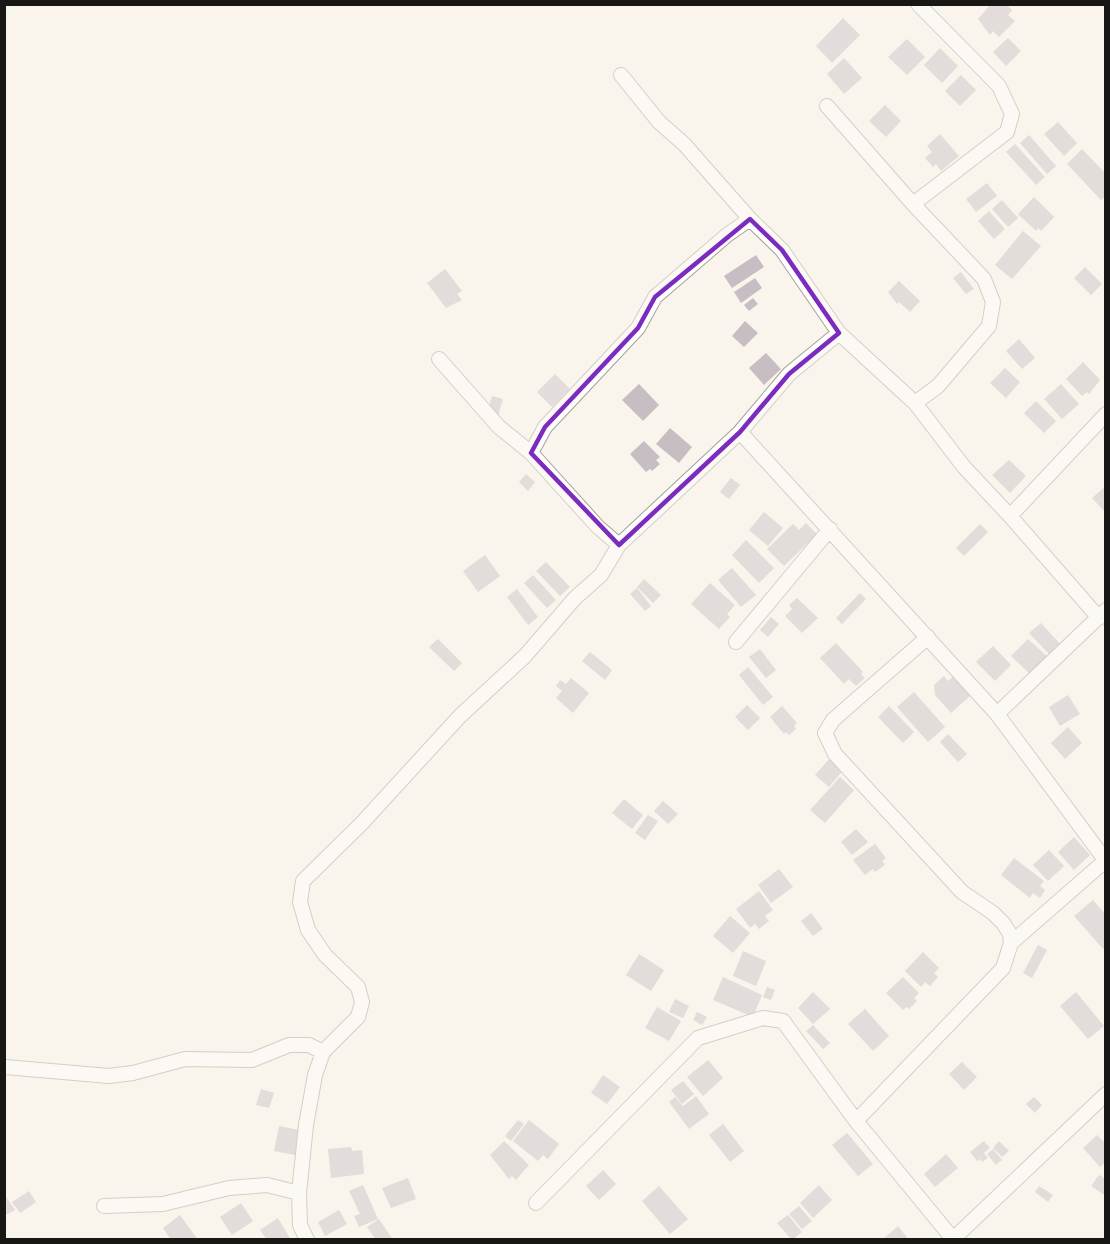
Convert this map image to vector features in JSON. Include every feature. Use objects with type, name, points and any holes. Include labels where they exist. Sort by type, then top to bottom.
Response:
[{"type":"street","points":[[913,204],[1007,132],[1012,114],[999,86],[918,4]]},
{"type":"street","points":[[621,75],[659,122],[684,144],[750,219],[782,250],[839,333],[915,403],[964,467],[1102,614],[996,714]]},
{"type":"street","points":[[827,106],[913,204],[984,279],[993,302],[989,326],[938,386],[915,403]]},
{"type":"street","points":[[531,453],[545,427],[638,328],[655,297],[750,219]]},
{"type":"street","points":[[308,1239],[300,1225],[299,1193],[306,1125],[322,1052],[358,1017],[362,1002],[358,987],[325,955],[308,930],[300,902],[303,880],[362,823],[460,716],[525,656],[575,598],[601,575],[619,544],[740,432],[789,374],[839,333]]},
{"type":"street","points":[[439,358],[500,427],[531,453],[598,527],[619,544]]},
{"type":"street","points":[[1010,516],[1106,414]]},
{"type":"street","points":[[740,432],[996,714],[1105,861],[1011,943]]},
{"type":"street","points":[[736,642],[830,530]]},
{"type":"street","points":[[856,1121],[1003,968],[1011,943],[1010,934],[993,913],[962,892],[835,754],[825,733],[833,720],[928,637]]},
{"type":"street","points":[[536,1203],[698,1038],[763,1018],[783,1020],[856,1121],[952,1239],[1106,1094]]},
{"type":"street","points":[[5,1067],[109,1076],[133,1073],[185,1059],[252,1060],[289,1045],[309,1045],[322,1052]]},
{"type":"street","points":[[104,1206],[163,1204],[230,1188],[258,1185],[299,1193]]},
{"type":"highlighted area","points":[[750,219],[782,250],[839,333],[789,374],[740,432],[619,545],[531,453],[545,427],[638,328],[655,297]]},
{"type":"building","points":[[991,4],[1006,4],[1012,10],[1008,15],[1015,21],[999,37],[993,31],[990,35],[978,19]]},
{"type":"building","points":[[843,18],[860,35],[832,63],[816,46]]},
{"type":"building","points":[[1008,38],[1021,51],[1006,66],[993,52]]},
{"type":"building","points":[[907,39],[925,57],[907,75],[888,57]]},
{"type":"building","points":[[940,48],[958,66],[942,83],[924,65]]},
{"type":"building","points":[[844,58],[862,78],[844,94],[827,74]]},
{"type":"building","points":[[961,75],[976,90],[960,106],[945,91]]},
{"type":"building","points":[[885,105],[901,121],[886,137],[869,121]]},
{"type":"building","points":[[1058,122],[1077,143],[1064,156],[1044,134]]},
{"type":"building","points":[[940,134],[959,156],[941,171],[936,164],[933,167],[925,158],[932,152],[927,146]]},
{"type":"building","points":[[1029,135],[1056,166],[1047,174],[1020,143]]},
{"type":"building","points":[[1015,144],[1045,177],[1036,185],[1006,152]]},
{"type":"building","points":[[1082,149],[1106,174],[1106,196],[1101,200],[1067,164]]},
{"type":"building","points":[[987,183],[997,196],[976,212],[966,199]]},
{"type":"building","points":[[1034,197],[1054,217],[1041,231],[1038,228],[1036,231],[1018,214]]},
{"type":"building","points":[[1002,200],[1018,218],[1008,227],[992,209]]},
{"type":"building","points":[[989,211],[1005,229],[994,239],[978,221]]},
{"type":"building","points":[[1023,231],[1041,246],[1012,279],[995,265]]},
{"type":"building","points":[[756,255],[764,267],[732,288],[724,276]]},
{"type":"building","points":[[1085,267],[1102,284],[1091,295],[1074,278]]},
{"type":"building","points":[[445,269],[462,291],[457,294],[462,300],[446,308],[427,283]]},
{"type":"building","points":[[961,272],[974,289],[966,294],[953,278]]},
{"type":"building","points":[[755,278],[762,288],[741,303],[734,292]]},
{"type":"building","points":[[899,281],[920,301],[910,312],[899,302],[897,304],[888,292]]},
{"type":"building","points":[[753,298],[758,304],[749,311],[744,305]]},
{"type":"building","points":[[745,321],[758,333],[744,347],[732,336]]},
{"type":"building","points":[[1019,339],[1035,358],[1022,369],[1006,351]]},
{"type":"building","points":[[766,353],[781,369],[764,385],[749,368]]},
{"type":"building","points":[[1083,362],[1100,380],[1089,394],[1087,392],[1082,396],[1066,379]]},
{"type":"building","points":[[1005,368],[1020,382],[1006,398],[990,383]]},
{"type":"building","points":[[555,374],[570,389],[552,407],[537,392]]},
{"type":"building","points":[[639,384],[659,405],[643,421],[622,400]]},
{"type":"building","points":[[1061,384],[1079,404],[1062,419],[1044,399]]},
{"type":"building","points":[[492,396],[503,399],[498,416],[487,412]]},
{"type":"building","points":[[1036,401],[1056,421],[1044,433],[1024,413]]},
{"type":"building","points":[[670,428],[692,447],[679,463],[656,444]]},
{"type":"building","points":[[644,441],[660,457],[656,460],[660,464],[652,471],[650,469],[646,472],[630,454]]},
{"type":"building","points":[[1009,460],[1026,476],[1010,493],[992,475]]},
{"type":"building","points":[[526,474],[535,482],[528,491],[519,482]]},
{"type":"building","points":[[731,478],[740,485],[729,499],[720,492]]},
{"type":"building","points":[[1106,486],[1106,513],[1092,498]]},
{"type":"building","points":[[764,512],[783,528],[768,546],[749,530]]},
{"type":"building","points":[[806,523],[817,534],[784,566],[767,549],[793,524],[799,530]]},
{"type":"building","points":[[980,524],[988,532],[964,556],[956,548]]},
{"type":"building","points":[[746,540],[774,568],[759,583],[732,555]]},
{"type":"building","points":[[485,555],[500,576],[478,592],[463,571]]},
{"type":"building","points":[[546,562],[570,587],[560,596],[536,571]]},
{"type":"building","points":[[732,568],[756,595],[741,607],[718,580]]},
{"type":"building","points":[[533,575],[556,600],[547,608],[524,583]]},
{"type":"building","points":[[644,579],[661,595],[653,603],[637,587]]},
{"type":"building","points":[[710,583],[735,605],[727,614],[730,617],[719,629],[691,604]]},
{"type":"building","points":[[637,588],[651,606],[645,611],[630,594]]},
{"type":"building","points":[[517,589],[538,617],[528,625],[507,597]]},
{"type":"building","points":[[860,593],[866,599],[842,624],[836,618]]},
{"type":"building","points":[[797,598],[818,618],[802,633],[785,616],[792,609],[789,605]]},
{"type":"building","points":[[771,617],[779,624],[768,637],[760,630]]},
{"type":"building","points":[[1041,623],[1061,645],[1050,655],[1029,633]]},
{"type":"building","points":[[438,639],[462,663],[454,671],[429,647]]},
{"type":"building","points":[[1028,639],[1048,657],[1031,675],[1011,656]]},
{"type":"building","points":[[836,643],[863,672],[861,674],[865,678],[856,686],[849,679],[844,684],[820,658]]},
{"type":"building","points":[[993,646],[1011,665],[995,681],[976,662]]},
{"type":"building","points":[[760,649],[776,670],[766,678],[749,657]]},
{"type":"building","points":[[590,652],[612,670],[605,680],[582,661]]},
{"type":"building","points":[[748,667],[773,697],[763,705],[739,675]]},
{"type":"building","points":[[944,676],[948,681],[953,677],[970,696],[951,713],[935,695],[934,685]]},
{"type":"building","points":[[571,678],[589,693],[573,713],[556,698],[562,691],[556,686],[560,680],[566,684]]},
{"type":"building","points":[[914,692],[945,727],[928,742],[897,707]]},
{"type":"building","points":[[1068,695],[1080,714],[1060,726],[1049,707]]},
{"type":"building","points":[[747,705],[760,718],[748,730],[735,717]]},
{"type":"building","points":[[782,706],[797,723],[794,726],[796,729],[789,735],[786,732],[784,734],[770,717]]},
{"type":"building","points":[[889,706],[914,732],[903,743],[878,717]]},
{"type":"building","points":[[1068,727],[1082,743],[1065,759],[1051,743]]},
{"type":"building","points":[[948,734],[967,754],[958,762],[940,742]]},
{"type":"building","points":[[832,756],[845,768],[829,787],[815,775]]},
{"type":"building","points":[[840,777],[854,790],[825,823],[810,810]]},
{"type":"building","points":[[624,799],[643,815],[632,829],[612,813]]},
{"type":"building","points":[[663,801],[678,814],[668,824],[654,811]]},
{"type":"building","points":[[648,815],[658,821],[645,840],[635,833]]},
{"type":"building","points":[[856,829],[868,842],[852,855],[841,842]]},
{"type":"building","points":[[1074,837],[1090,855],[1074,870],[1058,852]]},
{"type":"building","points":[[875,844],[886,858],[882,861],[885,865],[865,875],[853,860]]},
{"type":"building","points":[[1049,850],[1064,866],[1048,881],[1033,865]]},
{"type":"building","points":[[1014,858],[1044,881],[1040,886],[1045,890],[1040,898],[1033,893],[1030,898],[1001,875]]},
{"type":"building","points":[[779,869],[793,887],[771,903],[758,885]]},
{"type":"building","points":[[759,891],[773,910],[765,916],[769,921],[759,929],[755,924],[750,928],[736,909]]},
{"type":"building","points":[[1093,900],[1106,915],[1106,947],[1103,949],[1074,916]]},
{"type":"building","points":[[811,913],[823,929],[813,936],[801,921]]},
{"type":"building","points":[[730,916],[750,933],[733,953],[713,936]]},
{"type":"building","points":[[1038,945],[1047,950],[1032,978],[1023,973]]},
{"type":"building","points":[[743,951],[766,961],[756,986],[733,976]]},
{"type":"building","points":[[923,952],[939,968],[934,973],[938,977],[930,986],[925,982],[921,987],[905,971]]},
{"type":"building","points":[[639,954],[664,970],[651,991],[626,975]]},
{"type":"building","points":[[723,977],[762,995],[753,1017],[713,1000]]},
{"type":"building","points":[[903,977],[919,993],[914,998],[917,1001],[909,1009],[907,1007],[903,1010],[886,993]]},
{"type":"building","points":[[767,987],[775,990],[771,1000],[763,997]]},
{"type":"building","points":[[813,992],[830,1009],[813,1024],[798,1008]]},
{"type":"building","points":[[1076,992],[1104,1026],[1088,1039],[1060,1006]]},
{"type":"building","points":[[675,999],[689,1006],[683,1018],[669,1012]]},
{"type":"building","points":[[657,1007],[681,1021],[669,1041],[645,1028]]},
{"type":"building","points":[[865,1009],[889,1036],[873,1051],[848,1024]]},
{"type":"building","points":[[697,1012],[707,1017],[702,1025],[693,1020]]},
{"type":"building","points":[[813,1025],[830,1043],[823,1049],[806,1031]]},
{"type":"building","points":[[708,1060],[723,1078],[703,1096],[687,1077]]},
{"type":"building","points":[[962,1062],[977,1077],[964,1090],[949,1074]]},
{"type":"building","points":[[603,1075],[620,1087],[607,1104],[591,1093]]},
{"type":"building","points":[[683,1081],[694,1094],[682,1104],[671,1090]]},
{"type":"building","points":[[261,1089],[274,1093],[269,1108],[256,1105]]},
{"type":"building","points":[[696,1096],[709,1114],[689,1129],[669,1102],[675,1097],[683,1106]]},
{"type":"building","points":[[1034,1097],[1042,1105],[1035,1113],[1026,1104]]},
{"type":"building","points":[[518,1120],[524,1124],[511,1141],[505,1136]]},
{"type":"building","points":[[529,1120],[559,1144],[548,1159],[543,1155],[538,1161],[513,1141]]},
{"type":"building","points":[[723,1124],[744,1151],[730,1162],[709,1135]]},
{"type":"building","points":[[279,1126],[304,1131],[300,1156],[274,1151]]},
{"type":"building","points":[[847,1133],[873,1164],[858,1176],[832,1145]]},
{"type":"building","points":[[1097,1135],[1106,1144],[1106,1162],[1100,1167],[1083,1148]]},
{"type":"building","points":[[504,1141],[529,1165],[516,1180],[512,1176],[509,1179],[490,1155]]},
{"type":"building","points":[[984,1141],[990,1148],[984,1153],[988,1158],[982,1162],[980,1159],[977,1161],[970,1152]]},
{"type":"building","points":[[999,1141],[1009,1151],[1002,1157],[993,1148]]},
{"type":"building","points":[[351,1147],[352,1151],[362,1150],[364,1174],[331,1178],[328,1149]]},
{"type":"building","points":[[993,1149],[1002,1160],[996,1165],[987,1154]]},
{"type":"building","points":[[946,1154],[958,1168],[935,1187],[924,1174]]},
{"type":"building","points":[[603,1170],[616,1184],[599,1200],[586,1186]]},
{"type":"building","points":[[1099,1175],[1106,1179],[1106,1196],[1091,1186]]},
{"type":"building","points":[[408,1178],[416,1199],[391,1208],[382,1188]]},
{"type":"building","points":[[363,1185],[378,1219],[359,1227],[354,1216],[360,1214],[349,1191]]},
{"type":"building","points":[[819,1185],[832,1200],[813,1218],[800,1203]]},
{"type":"building","points":[[659,1186],[688,1219],[670,1234],[642,1201]]},
{"type":"building","points":[[1039,1186],[1053,1195],[1048,1202],[1035,1192]]},
{"type":"building","points":[[29,1191],[36,1202],[20,1213],[12,1202]]},
{"type":"building","points":[[4,1194],[15,1210],[4,1216]]},
{"type":"building","points":[[241,1203],[253,1221],[232,1235],[220,1217]]},
{"type":"building","points":[[799,1206],[812,1221],[802,1229],[789,1214]]},
{"type":"building","points":[[339,1210],[347,1224],[325,1236],[318,1222]]},
{"type":"building","points":[[180,1215],[198,1240],[171,1240],[163,1228]]},
{"type":"building","points":[[788,1215],[802,1232],[792,1240],[777,1223]]},
{"type":"building","points":[[278,1218],[291,1240],[267,1240],[260,1230]]},
{"type":"building","points":[[379,1219],[393,1240],[376,1240],[367,1227]]},
{"type":"building","points":[[898,1226],[909,1240],[882,1240]]}]
